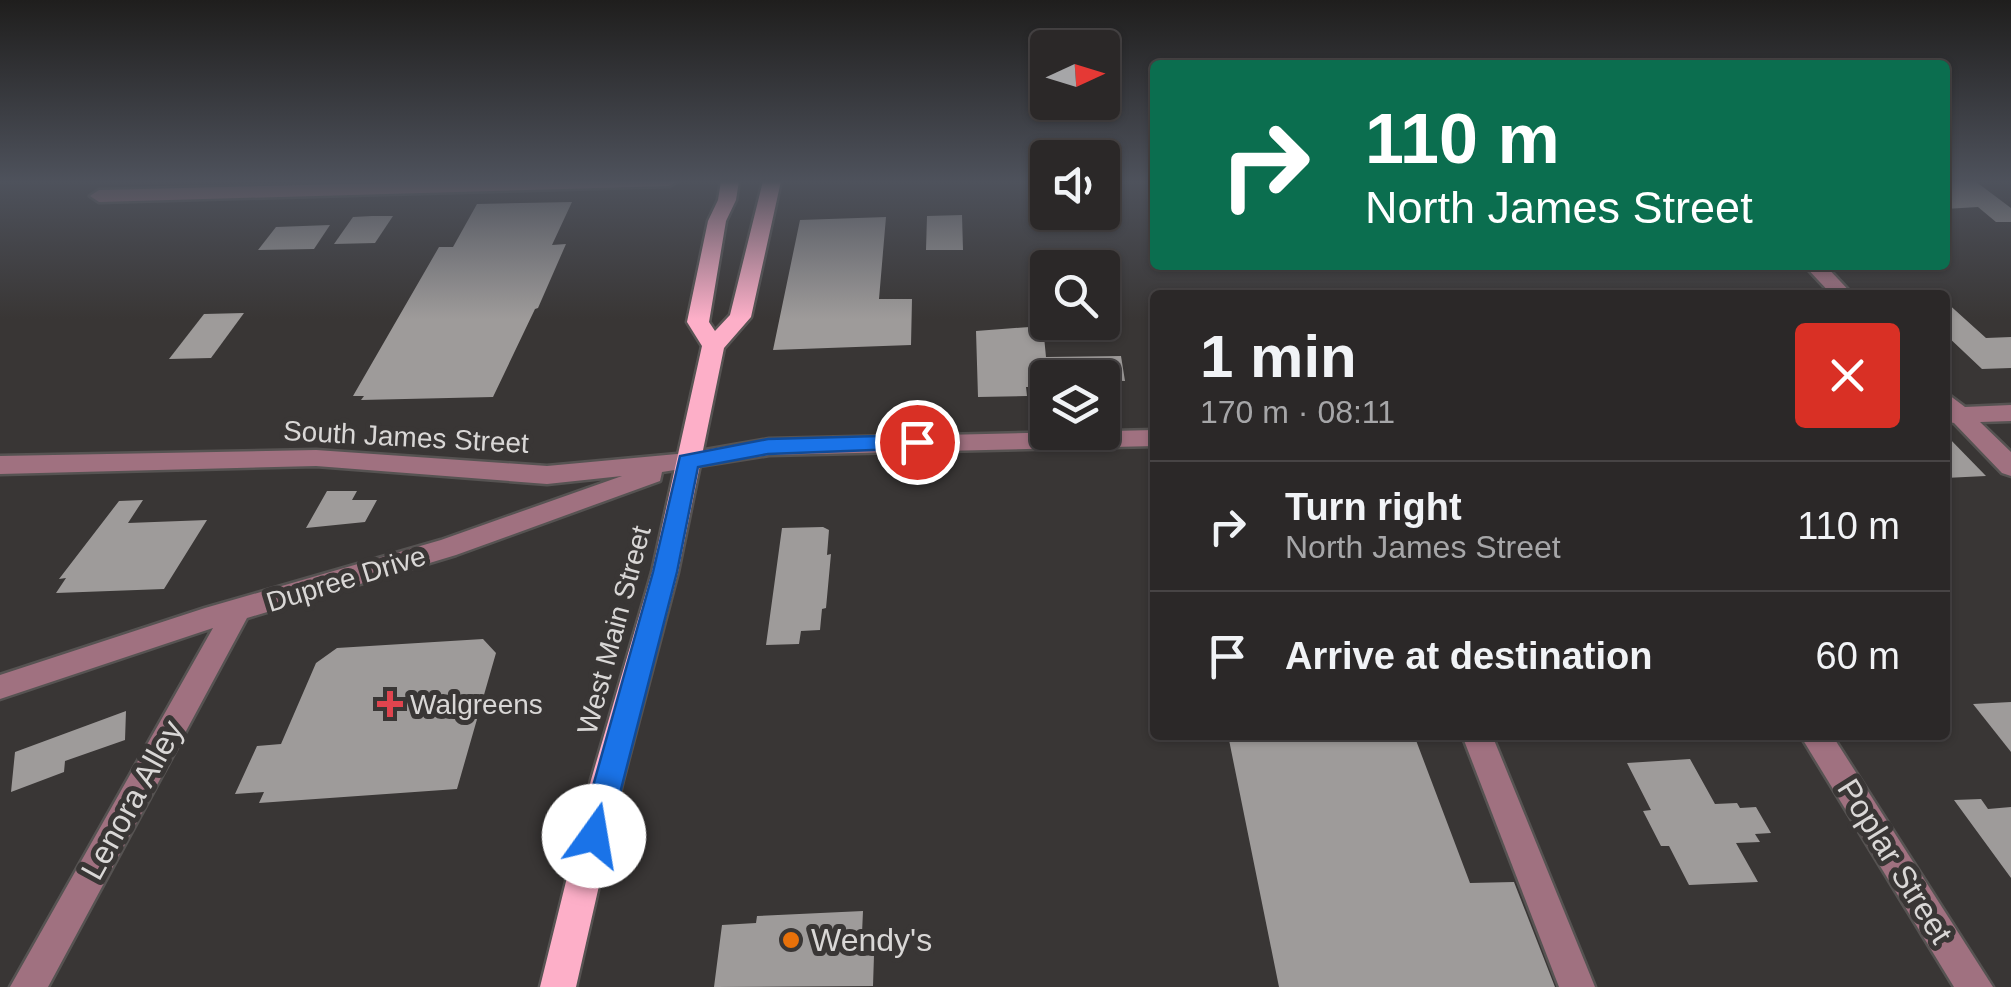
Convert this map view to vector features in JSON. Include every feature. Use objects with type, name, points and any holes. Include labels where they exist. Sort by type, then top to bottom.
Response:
[{"type":"main road","name":"West Main Street","points":[[713,346],[698,322],[716,227]]},
{"type":"main road","name":"West Main Street","points":[[558,987],[607,780],[665,572],[713,346],[740,316],[761,227]]},
{"type":"street","points":[[1819,270],[1838,290]]},
{"type":"street","points":[[1950,410],[2011,414]]},
{"type":"street","points":[[1950,410],[2011,467]]},
{"type":"street","points":[[688,461],[768,447],[1150,438]]},
{"type":"street","name":"South James Street","points":[[0,466],[316,458],[547,475],[688,461]]},
{"type":"street","name":"Dupree Drive","points":[[0,687],[447,548],[688,461]]},
{"type":"street","name":"Lenora Alley","points":[[28,987],[236,612]]},
{"type":"street","points":[[1479,740],[1577,987]]},
{"type":"street","name":"Poplar Street","points":[[1818,740],[1975,987]]},
{"type":"building","points":[[276,227],[329,227],[314,249],[258,250]]},
{"type":"building","points":[[346,227],[386,227],[375,243],[334,244]]},
{"type":"building","points":[[464,227],[560,227],[552,245],[566,244],[493,397],[361,400],[364,396],[353,396],[439,247],[453,247]]},
{"type":"building","points":[[799,227],[885,227],[879,299],[912,299],[911,345],[773,350]]},
{"type":"building","points":[[927,227],[962,227],[963,250],[926,250]]},
{"type":"building","points":[[1950,306],[1986,338],[2011,337],[2011,368],[1982,369],[1950,339]]},
{"type":"building","points":[[244,313],[211,358],[169,359],[204,314]]},
{"type":"building","points":[[1030,327],[1030,340],[1044,340],[1046,357],[1121,356],[1125,381],[1120,381],[1120,360],[1030,360],[1027,396],[978,397],[976,331]]},
{"type":"building","points":[[1950,439],[1986,476],[1950,478]]},
{"type":"building","points":[[327,491],[357,491],[352,500],[377,500],[365,522],[306,528]]},
{"type":"building","points":[[143,500],[128,523],[207,520],[164,589],[56,593],[66,578],[59,579],[119,501]]},
{"type":"building","points":[[782,528],[829,530],[827,555],[831,554],[820,630],[801,631],[799,644],[766,645]]},
{"type":"building","name":"Walgreens","points":[[483,639],[496,653],[457,789],[259,803],[264,792],[235,794],[257,746],[281,744],[316,663],[337,648]]},
{"type":"building","points":[[2011,702],[2011,752],[1973,704]]},
{"type":"building","points":[[126,711],[125,740],[65,761],[64,772],[11,792],[15,752]]},
{"type":"building","points":[[1229,740],[1416,740],[1470,883],[1514,882],[1555,987],[1279,987]]},
{"type":"building","points":[[1690,759],[1715,804],[1756,807],[1771,833],[1755,834],[1760,842],[1736,843],[1758,882],[1689,885],[1669,846],[1661,846],[1643,811],[1651,810],[1627,763]]},
{"type":"building","points":[[1981,799],[1988,809],[2011,807],[2011,878],[1954,800]]},
{"type":"building","name":"Wendy's","points":[[863,911],[861,956],[874,955],[873,986],[714,987],[722,925],[756,923],[757,916]]},
{"type":"place","name":"Walgreens","points":[[390,704]]},
{"type":"place","name":"Wendy's","points":[[791,940]]},
{"type":"route","points":[[594,836],[665,572],[688,461],[768,447],[917,442]]}]
